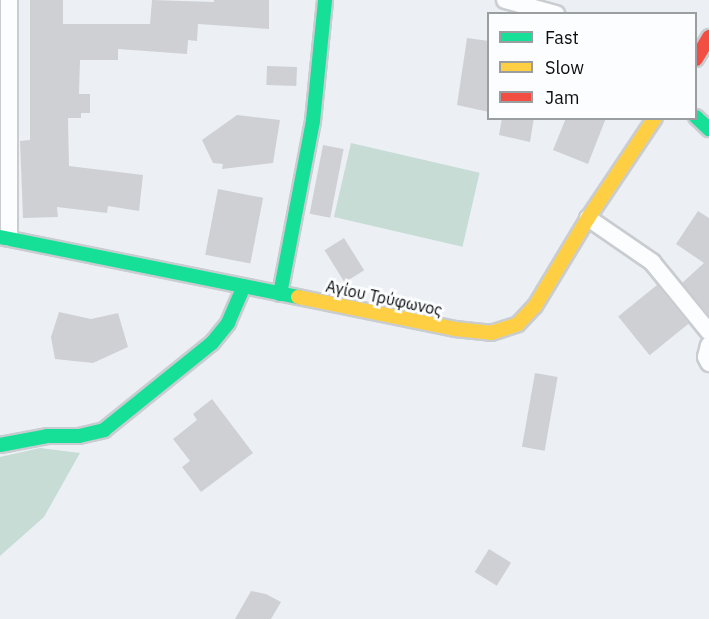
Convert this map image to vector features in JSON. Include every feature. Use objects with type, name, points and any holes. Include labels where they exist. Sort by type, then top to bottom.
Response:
[{"type":"main road","points":[[280,294],[313,121],[326,0]]},
{"type":"main road","points":[[697,54],[709,37]]},
{"type":"main road","points":[[697,118],[709,129]]},
{"type":"main road","name":"Αγίου Τρύφωνος","points":[[4,237],[454,329],[491,333],[518,324],[535,306],[588,218],[654,120]]},
{"type":"main road","points":[[0,445],[47,436],[79,436],[104,430],[212,343],[228,323],[244,286]]},
{"type":"street","points":[[4,237],[9,0]]},
{"type":"street","points":[[505,0],[549,12]]},
{"type":"street","points":[[588,218],[652,262],[709,332]]},
{"type":"street","points":[[709,345],[706,357],[709,363]]},
{"type":"green space","points":[[351,143],[480,173],[463,247],[334,217]]},
{"type":"green space","points":[[40,448],[80,453],[44,517],[0,556],[0,457]]},
{"type":"building","points":[[30,0],[63,0],[63,24],[150,24],[152,0],[214,2],[214,0],[269,0],[269,29],[198,24],[197,41],[188,40],[187,54],[118,49],[118,60],[80,60],[79,94],[90,94],[90,113],[81,113],[81,118],[68,118],[69,166],[143,175],[139,211],[108,206],[107,213],[57,207],[58,217],[23,218],[20,141],[30,140]]},
{"type":"building","points":[[467,38],[487,41],[487,112],[457,105]]},
{"type":"building","points":[[267,66],[297,67],[296,86],[266,85]]},
{"type":"building","points":[[237,115],[280,120],[273,163],[222,169],[223,164],[213,163],[202,140]]},
{"type":"building","points":[[502,120],[534,120],[530,142],[499,135]]},
{"type":"building","points":[[565,120],[605,120],[588,164],[553,150]]},
{"type":"building","points":[[323,145],[344,149],[330,218],[310,214]]},
{"type":"building","points":[[218,189],[263,198],[250,264],[205,255]]},
{"type":"building","points":[[698,211],[709,218],[709,315],[682,283],[704,263],[676,244]]},
{"type":"building","points":[[344,238],[364,270],[345,282],[324,250]]},
{"type":"building","points":[[657,285],[688,324],[650,355],[618,316]]},
{"type":"building","points":[[59,312],[91,319],[118,313],[128,347],[93,363],[55,359],[51,337]]},
{"type":"building","points":[[535,373],[558,377],[545,451],[522,447]]},
{"type":"building","points":[[212,399],[253,453],[201,492],[182,467],[190,461],[173,439],[197,420],[193,414]]},
{"type":"building","points":[[489,549],[511,563],[497,586],[475,572]]},
{"type":"building","points":[[251,591],[266,594],[281,602],[271,619],[235,619]]},
{"type":"traffic: fast","points":[[280,294],[313,121],[325,0]]},
{"type":"traffic: fast","points":[[697,118],[709,129]]},
{"type":"traffic: fast","points":[[0,237],[298,297]]},
{"type":"traffic: fast","points":[[0,445],[47,436],[79,436],[104,430],[212,343],[228,323],[244,286]]},
{"type":"traffic: slow","points":[[298,297],[455,329],[491,333],[518,324],[535,306],[588,218],[654,120]]},
{"type":"traffic: jam","points":[[697,57],[709,37]]}]
